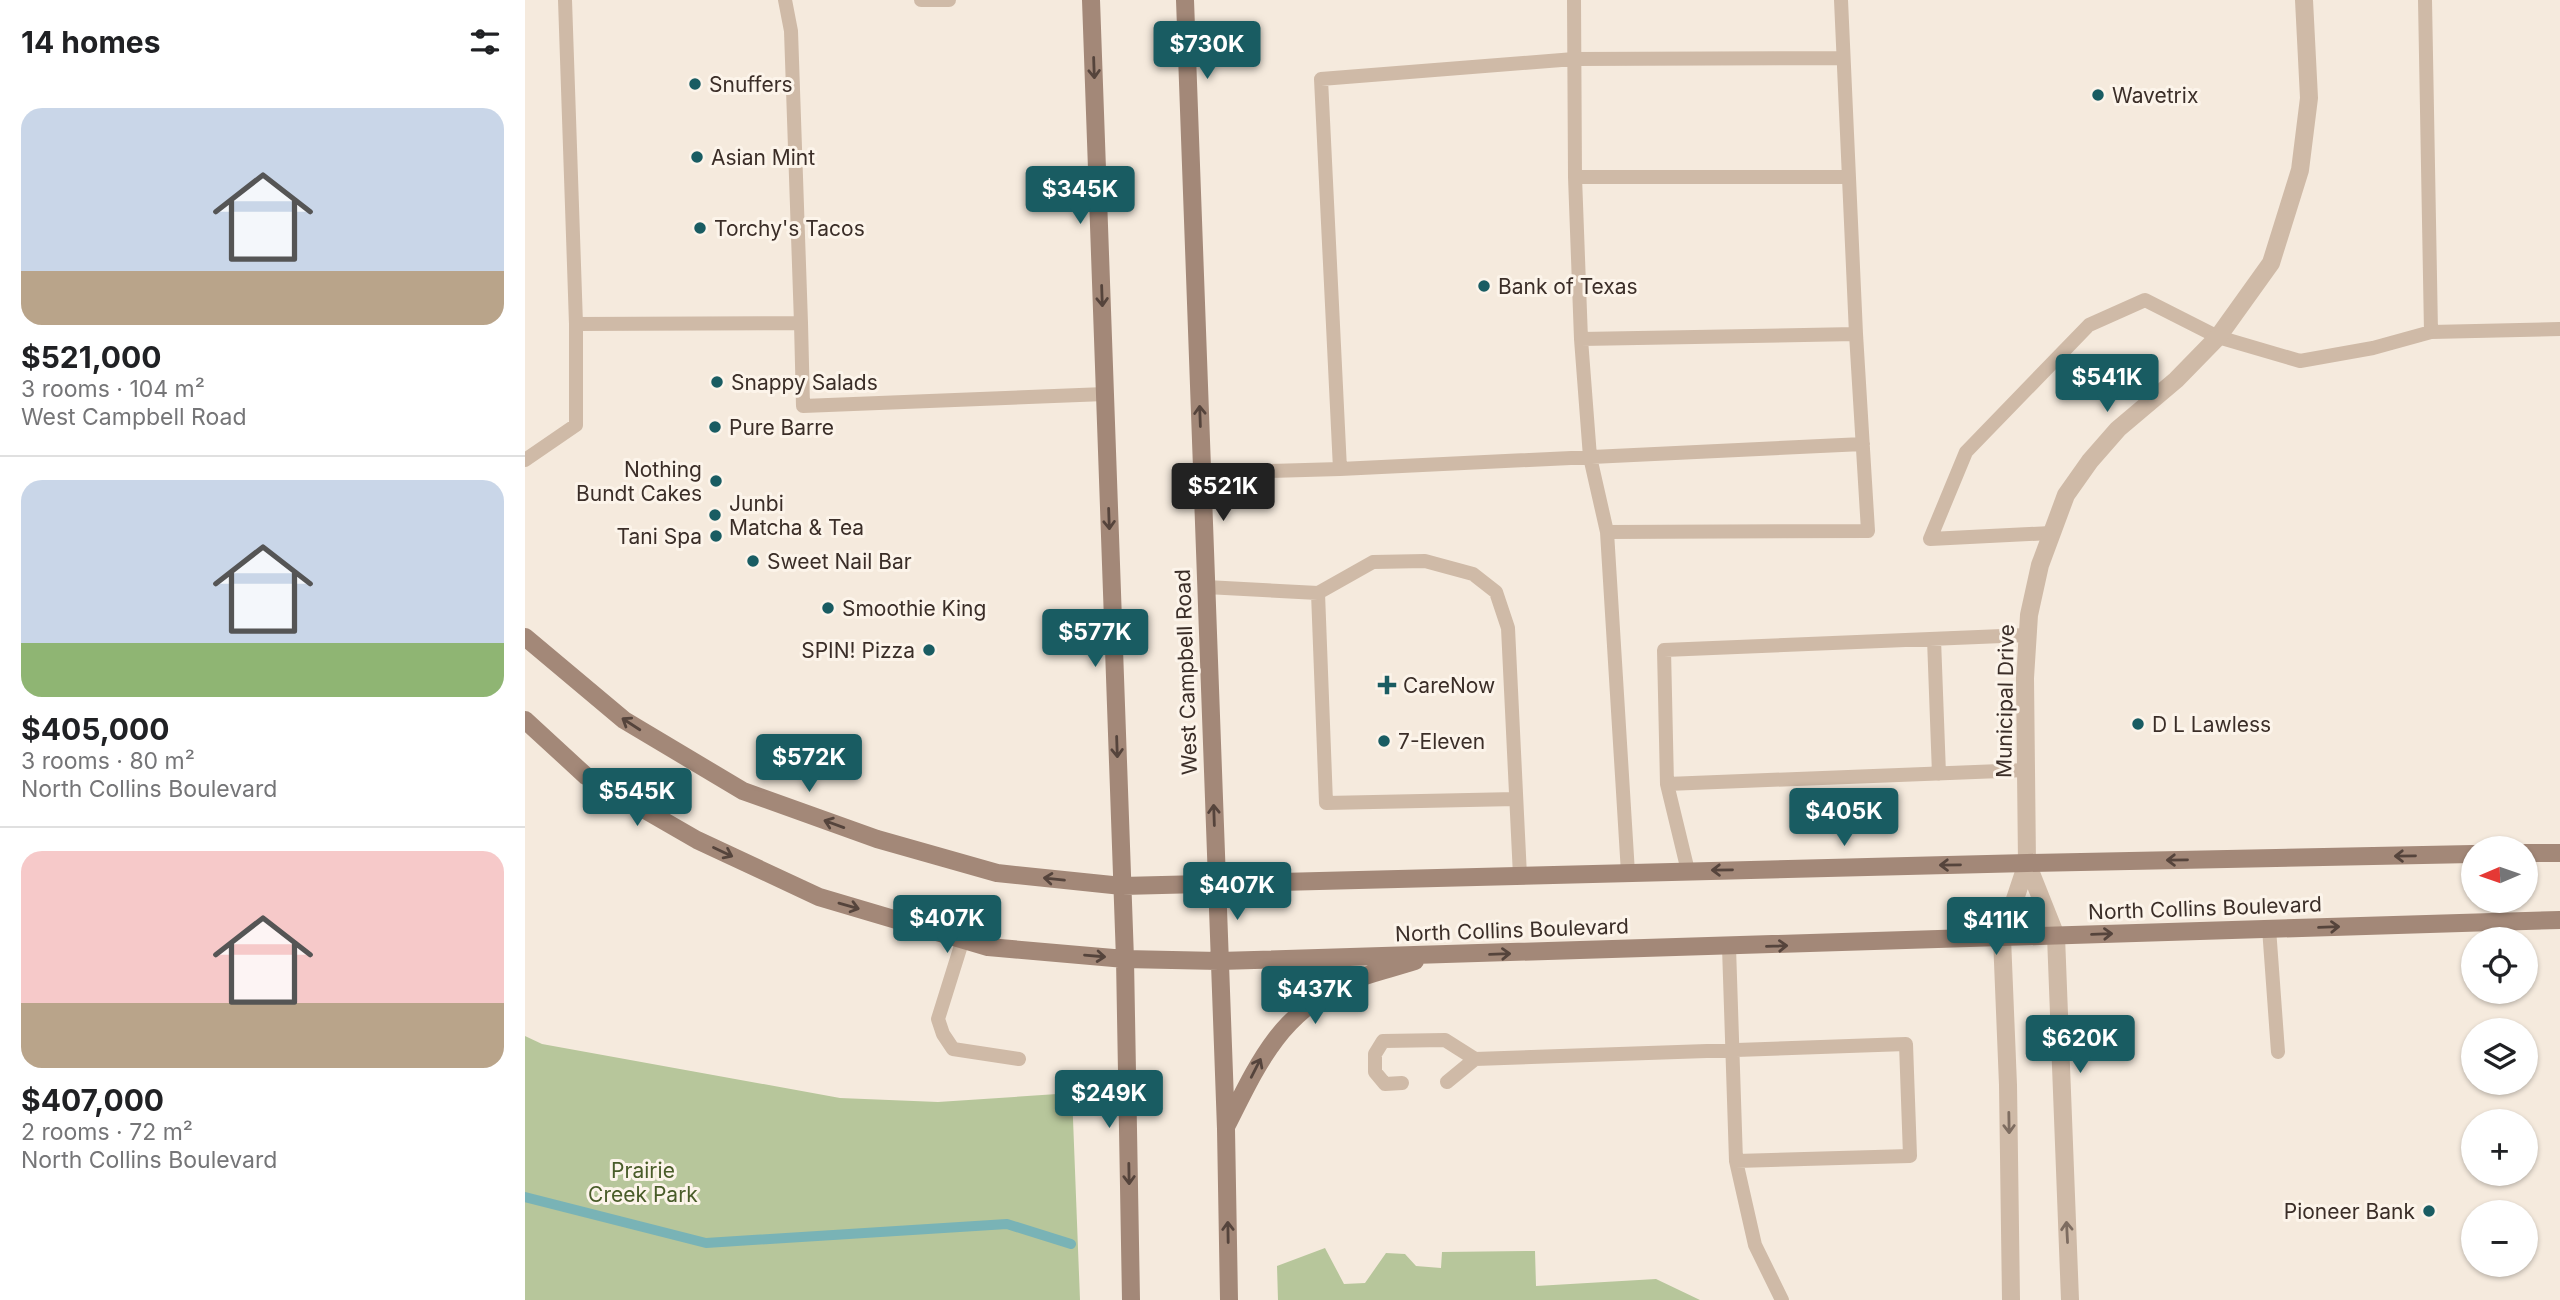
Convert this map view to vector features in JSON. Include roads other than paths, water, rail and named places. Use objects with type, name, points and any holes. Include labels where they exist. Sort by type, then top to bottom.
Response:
[{"type":"main road","points":[[1091,0],[1125,959],[1131,1300]]},
{"type":"main road","name":"West Campbell Road","points":[[1185,0],[1226,1129],[1229,1300]]},
{"type":"main road","points":[[525,637],[624,720],[743,791],[877,839],[997,873],[1122,886],[2461,854]]},
{"type":"main road","name":"North Collins Boulevard","points":[[525,720],[586,776],[697,840],[819,897],[988,947],[1125,959],[1219,961],[2560,920]]},
{"type":"main road","points":[[2538,853],[2560,853]]},
{"type":"main road","points":[[1226,1129],[1263,1055],[1295,1016],[1342,985],[1432,955]]},
{"type":"street","name":"Municipal Drive","points":[[2011,1300],[2008,1085],[2002,938],[2027,863],[2025,678],[2029,615],[2040,565],[2066,495],[2090,461],[2118,429],[2176,380],[2218,337],[2271,263],[2300,170],[2309,98],[2304,0]]},
{"type":"street","name":"Municipal Drive","points":[[2027,863],[2056,936],[2070,1300]]},
{"type":"lane","points":[[525,460],[576,425],[576,324],[565,0]]},
{"type":"lane","points":[[785,0],[791,31],[803,405],[1105,394]]},
{"type":"lane","points":[[921,0],[949,0]]},
{"type":"lane","points":[[1574,0],[1575,177],[1581,339],[1590,457],[1607,532],[1628,873]]},
{"type":"lane","points":[[1607,532],[1868,531],[1841,0]]},
{"type":"lane","points":[[2424,0],[2431,332]]},
{"type":"lane","points":[[1341,470],[1321,79],[1574,59],[1843,58]]},
{"type":"lane","points":[[1575,177],[1849,177]]},
{"type":"lane","points":[[2052,533],[1930,539],[1966,452],[2089,325],[2145,300],[2218,337],[2300,361],[2373,348],[2431,332],[2560,329]]},
{"type":"lane","points":[[576,324],[801,323]]},
{"type":"lane","points":[[1581,339],[1856,334]]},
{"type":"lane","points":[[1202,473],[1341,470],[1863,444]]},
{"type":"lane","points":[[1206,587],[1318,593],[1373,562],[1425,561],[1473,574],[1496,592],[1508,628],[1520,876]]},
{"type":"lane","points":[[1318,593],[1326,803],[1516,800]]},
{"type":"lane","points":[[1688,871],[1667,783],[1664,650],[2027,635]]},
{"type":"lane","points":[[1934,639],[1938,774]]},
{"type":"lane","points":[[1667,783],[2026,770]]},
{"type":"lane","points":[[2269,928],[2277,1052]]},
{"type":"lane","points":[[963,939],[938,1019],[943,1034],[953,1049],[1019,1059]]},
{"type":"lane","points":[[1729,947],[1736,1161],[1755,1245],[1782,1300]]},
{"type":"lane","points":[[1402,1083],[1385,1084],[1375,1072],[1375,1054],[1383,1041],[1445,1040],[1475,1059],[1906,1044],[1910,1156],[1736,1161]]},
{"type":"lane","points":[[1447,1082],[1475,1059]]},
{"type":"waterway","points":[[525,1197],[706,1243],[1007,1224],[1071,1244]]},
{"type":"place","name":"Snuffers","points":[[695,84]]},
{"type":"place","name":"Wavetrix","points":[[2098,95]]},
{"type":"place","name":"Asian Mint","points":[[697,157]]},
{"type":"place","name":"Torchy's Tacos","points":[[700,228]]},
{"type":"place","name":"Bank of Texas","points":[[1484,286]]},
{"type":"place","name":"Snappy Salads","points":[[717,382]]},
{"type":"place","name":"Pure Barre","points":[[715,427]]},
{"type":"place","name":"Nothing Bundt Cakes","points":[[716,481]]},
{"type":"place","name":"Junbi Matcha & Tea","points":[[715,515]]},
{"type":"place","name":"Tani Spa","points":[[716,536]]},
{"type":"place","name":"Sweet Nail Bar","points":[[753,561]]},
{"type":"place","name":"Smoothie King","points":[[828,608]]},
{"type":"place","name":"SPIN! Pizza","points":[[929,650]]},
{"type":"place","name":"CareNow","points":[[1387,685]]},
{"type":"place","name":"D L Lawless","points":[[2138,724]]},
{"type":"place","name":"7-Eleven","points":[[1384,741]]},
{"type":"place","name":"Pioneer Bank","points":[[2429,1211]]},
{"type":"park label","name":"Prairie Creek Park","points":[[643,1182]]}]
